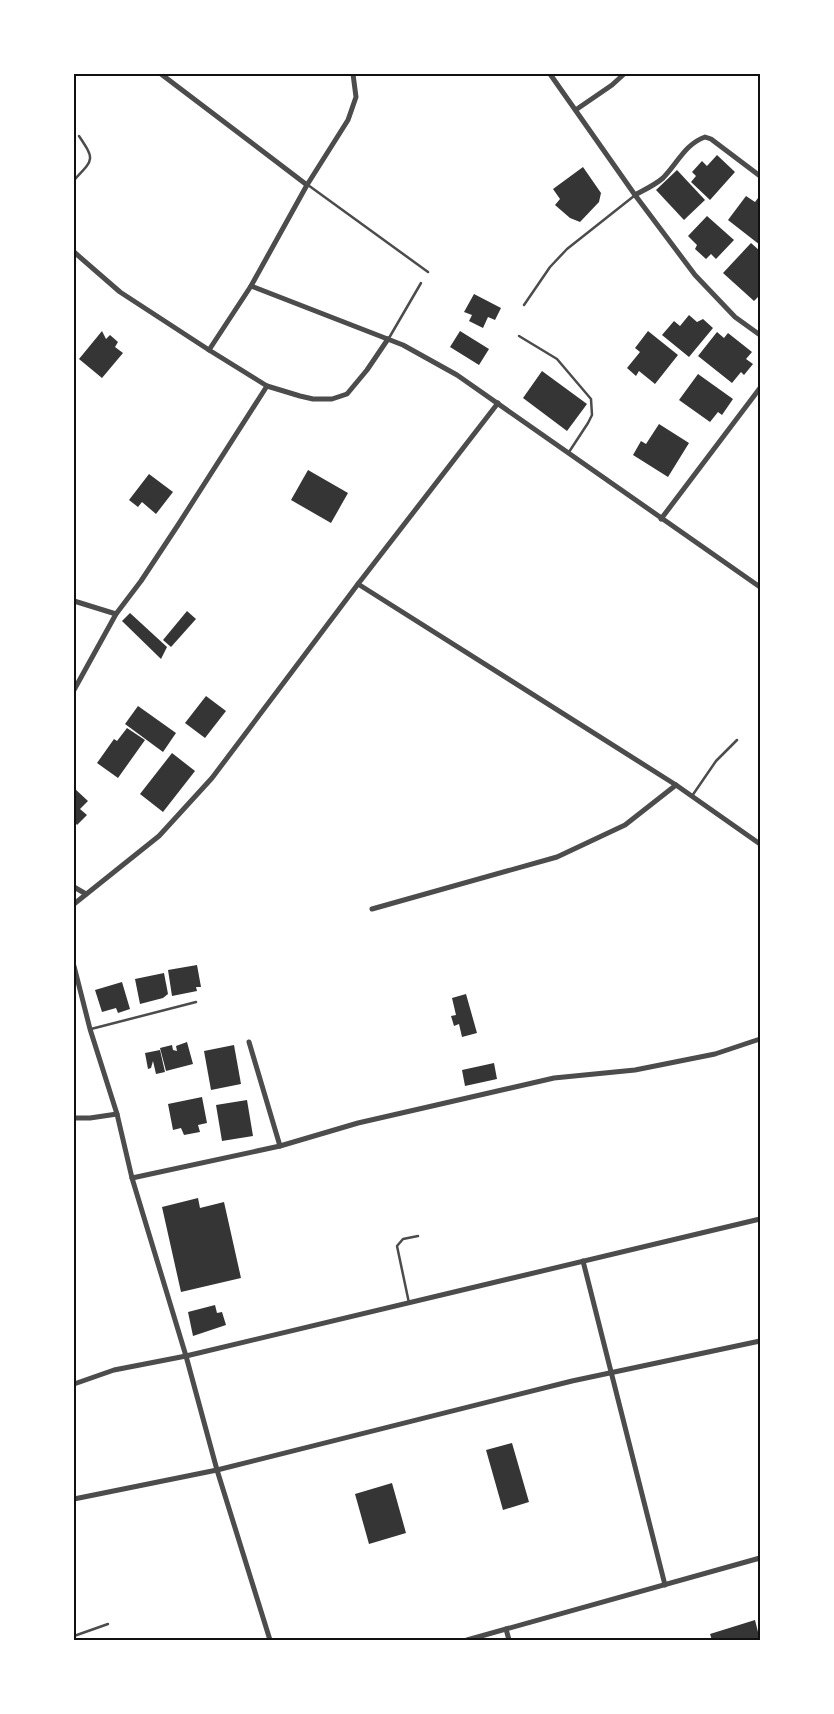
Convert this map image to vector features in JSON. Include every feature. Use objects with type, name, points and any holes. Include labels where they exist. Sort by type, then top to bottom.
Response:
[{"type":"street","points":[[161,74],[307,185]]},
{"type":"street","points":[[209,350],[251,286],[307,185],[348,120],[356,97],[353,74]]},
{"type":"street","points":[[550,74],[577,109],[635,195],[695,275],[736,317],[760,336]]},
{"type":"street","points":[[577,109],[612,85],[624,74]]},
{"type":"street","points":[[635,195],[662,178],[688,146],[697,139],[705,137],[711,139],[760,176]]},
{"type":"street","points":[[74,252],[120,292],[267,386],[313,399],[332,398],[347,394],[367,370],[388,339]]},
{"type":"street","points":[[251,286],[403,345],[457,375],[760,587]]},
{"type":"street","points":[[74,690],[116,614],[141,582],[267,386]]},
{"type":"street","points":[[661,519],[760,388]]},
{"type":"street","points":[[74,904],[159,836],[212,778],[358,584],[498,403]]},
{"type":"street","points":[[358,584],[676,785],[760,844]]},
{"type":"street","points":[[74,602],[116,614]]},
{"type":"street","points":[[372,909],[557,858],[625,825],[676,785]]},
{"type":"street","points":[[74,887],[86,894]]},
{"type":"street","points":[[74,966],[90,1029],[117,1114],[132,1178],[186,1356],[217,1470],[270,1640]]},
{"type":"street","points":[[132,1178],[280,1146],[358,1123],[554,1078],[634,1070],[715,1054],[760,1039]]},
{"type":"street","points":[[249,1042],[280,1146]]},
{"type":"street","points":[[74,1118],[117,1114]]},
{"type":"street","points":[[74,1384],[114,1370],[186,1356],[760,1219]]},
{"type":"street","points":[[583,1261],[665,1585]]},
{"type":"street","points":[[74,1499],[217,1470],[562,1383],[760,1340]]},
{"type":"street","points":[[468,1640],[760,1558]]},
{"type":"street","points":[[506,1629],[509,1640]]},
{"type":"lane","points":[[74,180],[89,163],[91,154],[78,136]]},
{"type":"lane","points":[[307,185],[428,272]]},
{"type":"lane","points":[[524,305],[550,267],[567,249],[635,195]]},
{"type":"lane","points":[[388,339],[421,283]]},
{"type":"lane","points":[[519,336],[557,359],[591,398],[593,406],[592,415],[568,453]]},
{"type":"lane","points":[[692,796],[716,761],[737,740]]},
{"type":"lane","points":[[90,1029],[196,1002]]},
{"type":"lane","points":[[409,1302],[398,1246],[403,1240],[418,1236]]},
{"type":"lane","points":[[74,1636],[108,1624]]},
{"type":"building","points":[[717,155],[735,172],[710,200],[691,182],[696,176],[692,172],[702,161],[707,166]]},
{"type":"building","points":[[583,167],[601,193],[599,202],[580,222],[570,218],[555,205],[560,199],[553,189]]},
{"type":"building","points":[[677,170],[705,200],[684,220],[656,190]]},
{"type":"building","points":[[746,196],[755,202],[758,198],[760,199],[760,245],[728,220]]},
{"type":"building","points":[[707,216],[734,240],[716,259],[711,254],[706,259],[695,249],[697,245],[688,236]]},
{"type":"building","points":[[751,243],[760,251],[760,295],[754,301],[723,273]]},
{"type":"building","points":[[474,294],[501,308],[495,320],[488,317],[483,328],[469,321],[472,315],[464,312]]},
{"type":"building","points":[[689,315],[697,322],[703,319],[713,328],[689,357],[662,335],[674,321],[680,326]]},
{"type":"building","points":[[102,331],[106,339],[110,335],[118,342],[115,347],[123,353],[102,378],[79,359]]},
{"type":"building","points":[[460,331],[489,349],[479,365],[450,347]]},
{"type":"building","points":[[648,331],[678,355],[655,384],[639,371],[636,376],[627,368],[640,352],[635,348]]},
{"type":"building","points":[[717,332],[724,338],[728,333],[752,352],[746,359],[753,364],[744,375],[741,372],[732,383],[698,356]]},
{"type":"building","points":[[542,371],[587,404],[567,431],[523,398]]},
{"type":"building","points":[[698,374],[733,399],[722,415],[718,412],[710,422],[679,400]]},
{"type":"building","points":[[659,424],[689,443],[668,477],[633,455],[641,441],[646,444]]},
{"type":"building","points":[[308,470],[348,493],[331,523],[291,500]]},
{"type":"building","points":[[149,474],[173,492],[156,514],[142,502],[138,507],[129,500]]},
{"type":"building","points":[[187,611],[196,619],[171,647],[163,640]]},
{"type":"building","points":[[130,613],[167,647],[161,659],[122,621]]},
{"type":"building","points":[[206,696],[226,711],[205,738],[185,723]]},
{"type":"building","points":[[138,706],[176,733],[163,752],[125,724]]},
{"type":"building","points":[[127,728],[145,740],[118,778],[97,763],[114,739],[117,741]]},
{"type":"building","points":[[172,753],[195,771],[163,812],[140,794]]},
{"type":"building","points":[[74,788],[88,801],[80,809],[87,815],[77,825],[74,821]]},
{"type":"building","points":[[197,965],[201,987],[196,987],[197,991],[172,996],[168,970]]},
{"type":"building","points":[[164,973],[168,994],[163,998],[140,1004],[135,979]]},
{"type":"building","points":[[122,982],[130,1009],[118,1013],[116,1008],[102,1012],[95,990]]},
{"type":"building","points":[[466,994],[477,1033],[462,1037],[459,1024],[454,1026],[451,1016],[456,1015],[452,998]]},
{"type":"building","points":[[187,1042],[193,1064],[166,1071],[160,1048],[172,1045],[173,1050],[177,1051],[176,1046]]},
{"type":"building","points":[[234,1045],[241,1084],[211,1090],[204,1051]]},
{"type":"building","points":[[160,1050],[165,1072],[156,1074],[153,1061],[151,1068],[148,1069],[145,1053]]},
{"type":"building","points":[[494,1063],[497,1079],[465,1086],[462,1070]]},
{"type":"building","points":[[202,1097],[207,1123],[198,1125],[200,1132],[184,1135],[181,1128],[173,1130],[168,1104]]},
{"type":"building","points":[[247,1100],[253,1136],[222,1141],[216,1105]]},
{"type":"building","points":[[198,1198],[200,1208],[224,1202],[241,1278],[181,1292],[162,1207]]},
{"type":"building","points":[[215,1305],[217,1313],[222,1312],[226,1325],[193,1336],[188,1312]]},
{"type":"building","points":[[512,1443],[529,1502],[503,1510],[486,1450]]},
{"type":"building","points":[[392,1483],[406,1533],[369,1544],[355,1494]]},
{"type":"building","points":[[755,1620],[760,1640],[712,1640],[710,1634]]}]
